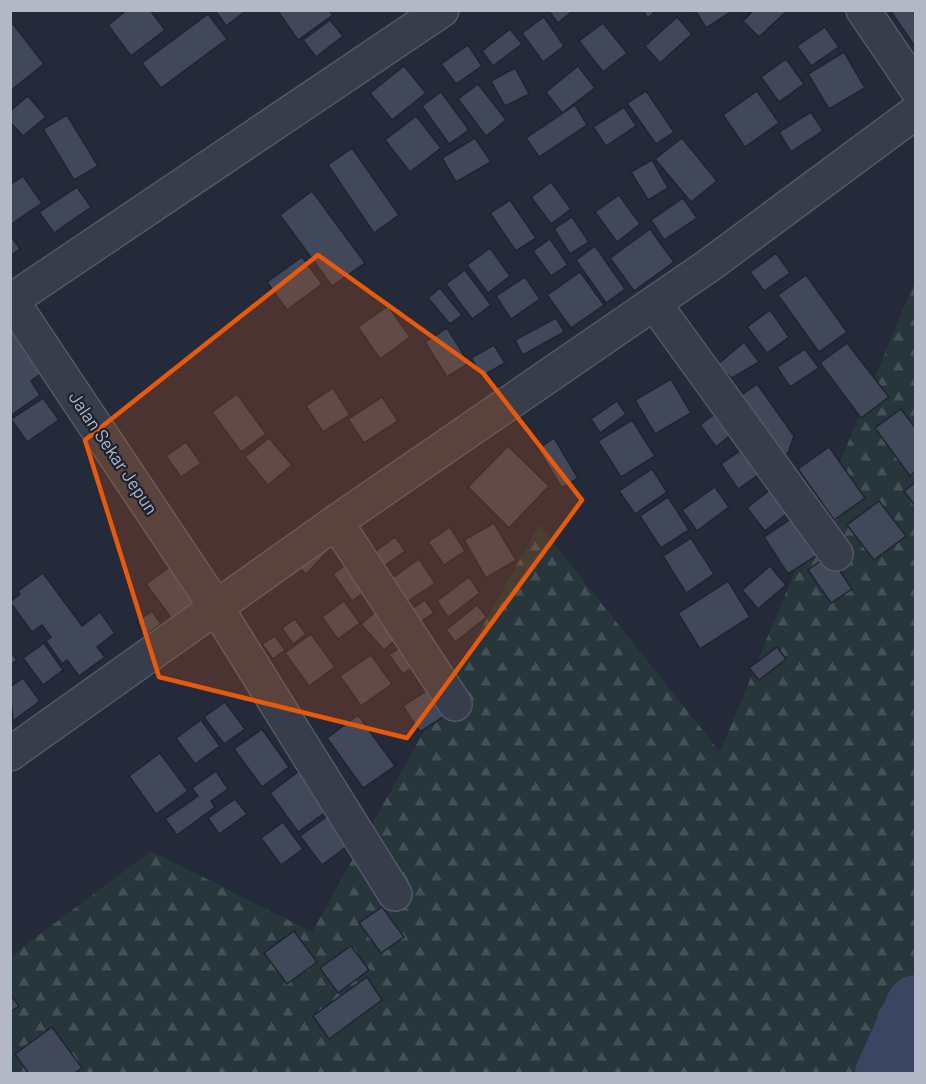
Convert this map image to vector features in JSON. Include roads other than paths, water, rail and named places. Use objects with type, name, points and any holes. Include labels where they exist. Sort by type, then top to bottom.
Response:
[{"type":"street","points":[[11,299],[442,10]]},
{"type":"street","points":[[863,10],[915,88]]},
{"type":"street","points":[[10,754],[336,522],[654,303],[858,158],[915,112]]},
{"type":"street","name":"Jalan Sekar Jepun","points":[[11,299],[216,607],[395,894]]},
{"type":"street","points":[[654,303],[836,554]]},
{"type":"street","points":[[336,522],[455,704]]},
{"type":"waterway","points":[[885,1074],[916,1005]]}]
